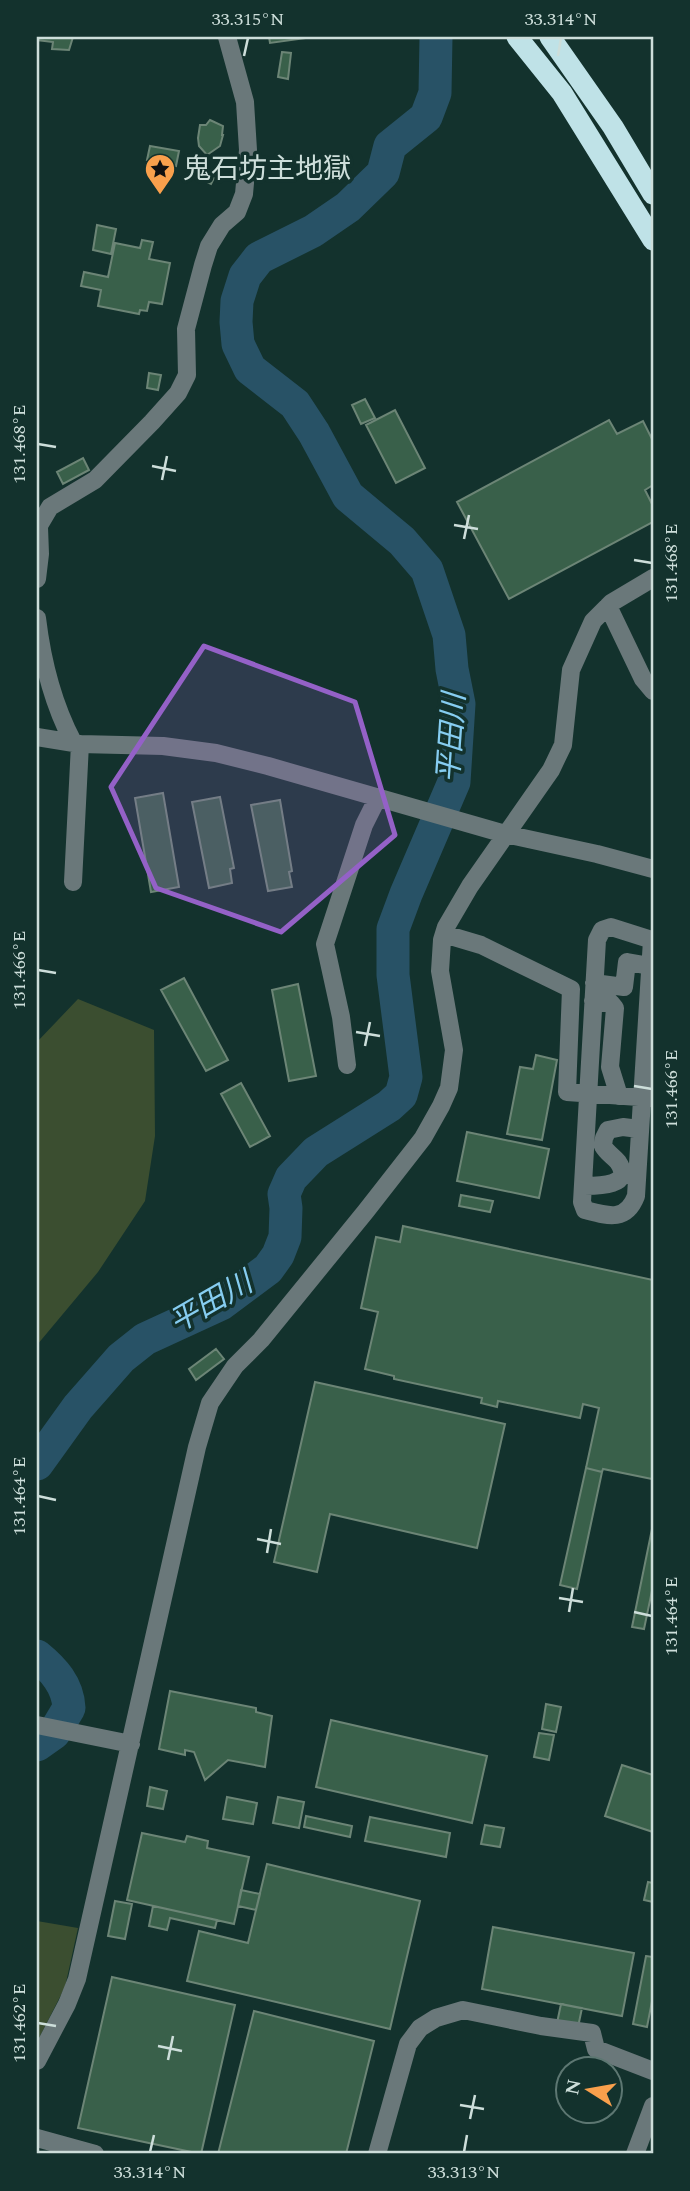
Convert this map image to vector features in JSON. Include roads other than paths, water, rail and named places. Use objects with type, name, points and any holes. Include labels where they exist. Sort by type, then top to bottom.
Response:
[{"type":"highway","points":[[517,37],[562,93],[653,240]]},
{"type":"highway","points":[[550,37],[613,127],[653,194]]},
{"type":"street","points":[[37,579],[40,554],[38,528],[50,507],[94,480],[178,393],[187,375],[186,330],[203,265],[209,246],[222,225],[237,212],[244,194],[248,150],[245,102],[227,37]]},
{"type":"street","points":[[245,102],[261,117]]},
{"type":"street","points":[[37,2061],[77,1979],[126,1743],[210,1403],[235,1366],[278,1319],[423,1138],[449,1088],[454,1050],[440,971],[444,934],[470,886],[551,770],[563,745],[571,670],[593,621],[608,606],[653,578]]},
{"type":"street","points":[[608,606],[643,679],[653,691]]},
{"type":"street","points":[[37,618],[49,681],[62,720],[77,743],[73,882]]},
{"type":"street","points":[[37,737],[77,743],[163,746],[216,753],[505,834],[653,869]]},
{"type":"street","points":[[347,1065],[341,1017],[325,944],[364,825],[378,797]]},
{"type":"street","points":[[611,928],[653,941],[646,1030],[647,1098],[639,1129],[636,1196],[631,1209],[619,1215],[585,1210],[582,1202],[594,992],[597,940],[602,930],[611,928]]},
{"type":"street","points":[[444,934],[481,945],[571,989],[567,1092],[647,1098]]},
{"type":"street","points":[[594,992],[624,987],[627,962],[650,966]]},
{"type":"street","points":[[594,992],[615,1008],[610,1067],[619,1096]]},
{"type":"street","points":[[614,1025],[646,1030]]},
{"type":"street","points":[[583,1186],[601,1187],[614,1184],[620,1178],[622,1169],[619,1163],[603,1146],[608,1130],[623,1127],[639,1129]]},
{"type":"street","points":[[37,1725],[126,1743]]},
{"type":"street","points":[[377,2154],[408,2044],[420,2028],[436,2018],[463,2010],[528,2024],[592,2033],[596,2049],[653,2071]]},
{"type":"street","points":[[635,2154],[653,2106]]},
{"type":"street","points":[[37,2138],[95,2154]]},
{"type":"waterway","name":"平田川","points":[[37,1464],[78,1407],[121,1358],[145,1339],[221,1304],[268,1269],[278,1255],[285,1237],[284,1194],[291,1178],[316,1152],[389,1106],[401,1095],[406,1077],[393,975],[393,929],[454,782],[459,704],[449,635],[427,570],[402,541],[348,496],[295,404],[250,369],[238,344],[236,322],[237,301],[245,276],[259,258],[313,231],[348,207],[383,173],[390,146],[426,117],[435,93],[436,37]]},
{"type":"waterway","name":"平田川","points":[[37,1656],[59,1678],[66,1692],[69,1708],[54,1733],[37,1745]]},
{"type":"place","name":"鬼石坊主地獄","points":[[160,196]]}]
